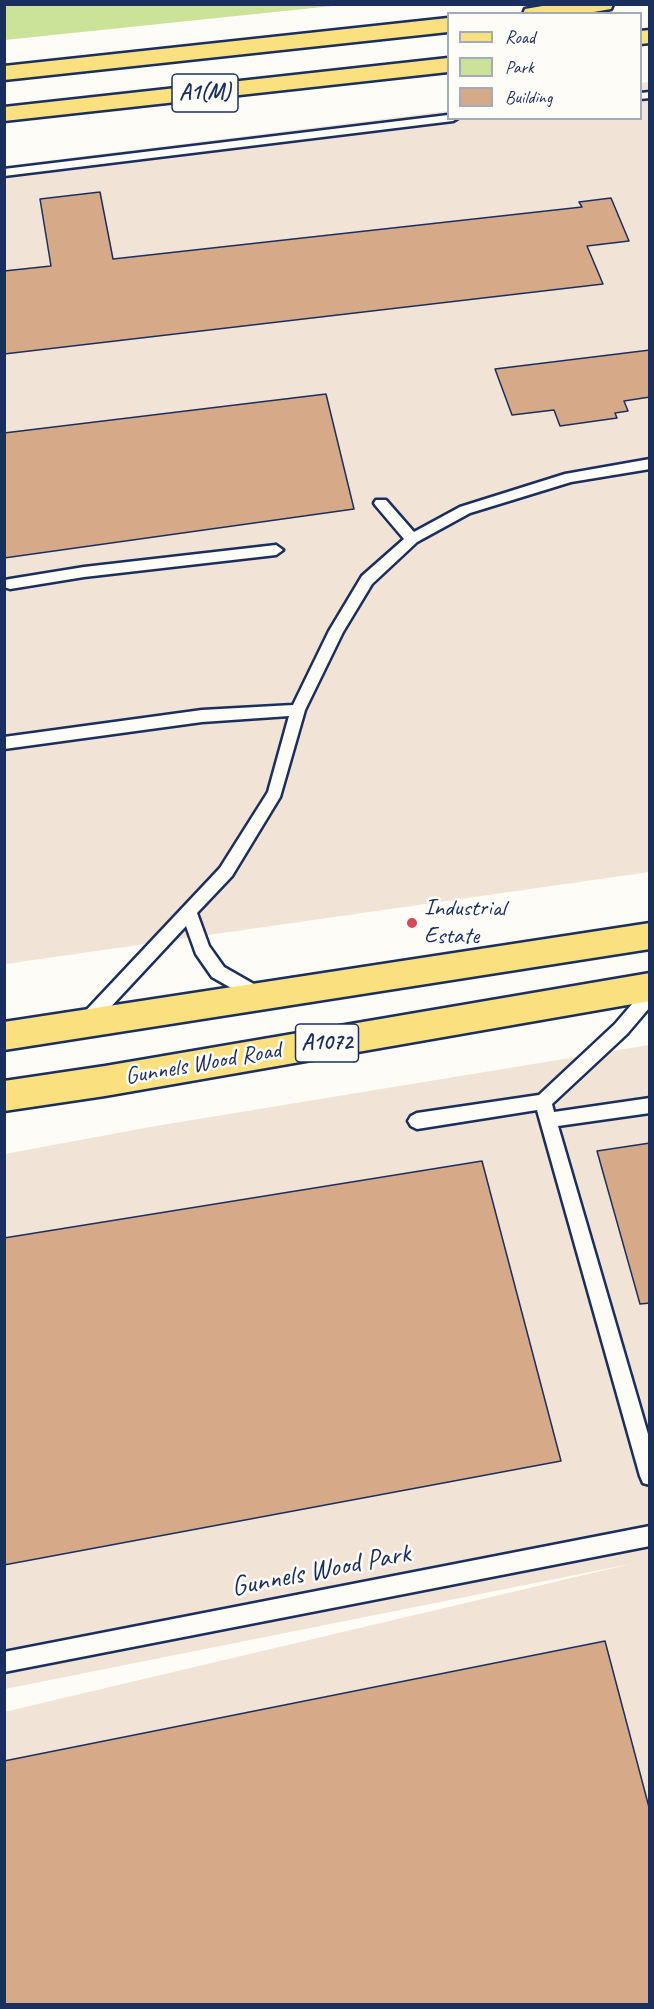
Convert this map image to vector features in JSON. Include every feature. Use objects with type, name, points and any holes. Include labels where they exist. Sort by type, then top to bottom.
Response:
[{"type":"main road","points":[[547,12],[603,4]]},
{"type":"main road","name":"A1(M)","points":[[4,73],[447,25]]},
{"type":"main road","name":"A1(M)","points":[[4,114],[447,65]]},
{"type":"main road","name":"A1072","points":[[4,1036],[650,936]]},
{"type":"main road","name":"Gunnels Wood Road","points":[[4,1096],[128,1077],[650,987]]},
{"type":"lane","points":[[4,173],[447,119]]},
{"type":"lane","points":[[85,1024],[226,873],[275,793],[298,710],[336,631],[367,580],[412,539],[465,510],[570,477],[650,464]]},
{"type":"lane","points":[[381,503],[412,539]]},
{"type":"lane","points":[[10,584],[84,572],[276,550]]},
{"type":"lane","points":[[4,743],[202,716],[298,710]]},
{"type":"lane","points":[[189,912],[202,950],[218,972],[260,996]]},
{"type":"lane","points":[[417,1121],[543,1102],[621,1029],[650,995]]},
{"type":"lane","points":[[543,1102],[650,1476]]},
{"type":"lane","points":[[548,1120],[650,1105]]},
{"type":"lane","name":"Gunnels Wood Park","points":[[4,1662],[650,1536]]},
{"type":"shaded area","points":[[649,82],[649,872],[5,964],[4,166],[447,111],[447,120],[642,120],[642,83]]},
{"type":"shaded area","points":[[649,1045],[649,2004],[5,2004],[4,1712],[635,1563],[5,1689],[5,1154],[150,1127]]},
{"type":"green space","points":[[5,4],[342,4],[342,5],[5,40]]},
{"type":"building","points":[[100,192],[113,259],[582,207],[579,202],[611,198],[629,241],[587,246],[603,284],[4,354],[4,271],[51,266],[40,199]]},
{"type":"building","points":[[650,350],[650,397],[624,401],[628,411],[615,413],[617,418],[560,426],[554,410],[512,415],[495,369]]},
{"type":"building","points":[[326,394],[354,509],[4,558],[4,433]]},
{"type":"building","points":[[650,1143],[650,1303],[640,1304],[597,1151]]},
{"type":"building","points":[[482,1161],[561,1461],[4,1565],[4,1238]]},
{"type":"building","points":[[605,1641],[650,1811],[650,2004],[4,2004],[4,1761]]},
{"type":"place","name":"Industrial Estate","points":[[412,923]]}]
